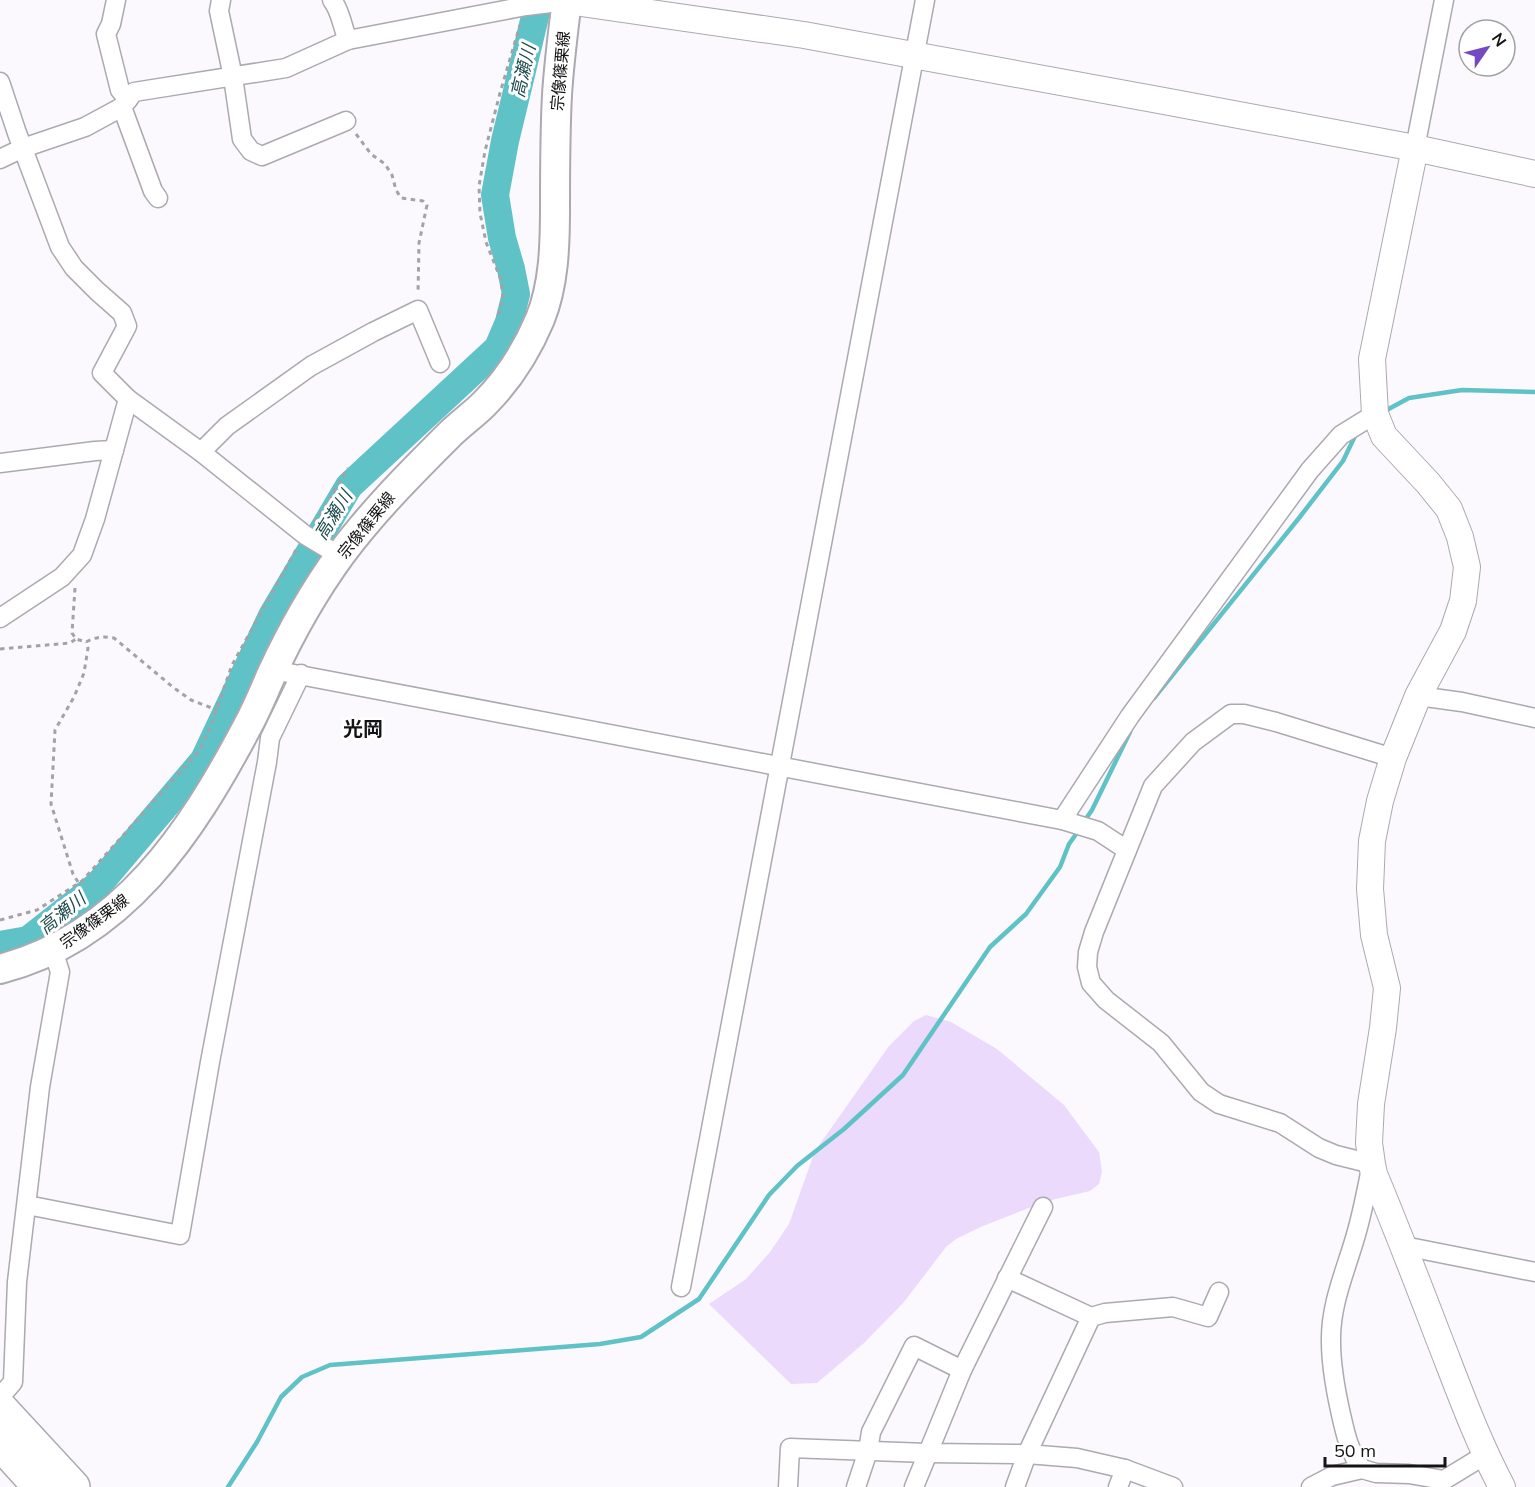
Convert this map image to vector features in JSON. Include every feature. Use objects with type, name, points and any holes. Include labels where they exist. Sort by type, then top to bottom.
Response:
[{"type":"highway","points":[[0,1408],[73,1487]]},
{"type":"highway","points":[[0,1443],[40,1487]]},
{"type":"main road","name":"宗像篠栗線","points":[[0,969],[17,965],[53,950],[82,933],[129,897],[156,868],[199,810],[249,725],[287,672],[304,611],[340,556],[400,484],[453,431],[484,404],[521,357],[541,317],[550,286],[555,247],[557,95],[562,1]]},
{"type":"street","points":[[116,0],[111,24],[106,34],[120,90],[153,191],[158,198]]},
{"type":"street","points":[[221,0],[219,11],[233,77],[242,139],[251,151],[262,156],[346,121]]},
{"type":"street","points":[[332,0],[338,7],[342,27],[348,40]]},
{"type":"street","points":[[681,1287],[926,0]]},
{"type":"street","points":[[1444,0],[1372,359],[1379,425],[1449,509],[1460,537],[1467,567],[1463,601],[1453,631],[1418,696],[1393,758],[1380,801],[1372,841],[1370,889],[1374,935],[1387,988],[1371,1104],[1369,1143],[1371,1164],[1485,1455],[1502,1487]]},
{"type":"street","points":[[0,159],[23,148],[85,127],[125,103],[134,92],[286,68],[348,40],[528,4],[562,1],[804,35],[1164,100],[1415,148],[1535,174]]},
{"type":"street","points":[[0,82],[60,247],[74,268],[122,313],[128,326],[102,373],[128,399],[201,452],[305,535],[340,556]]},
{"type":"street","points":[[201,452],[227,426],[311,366],[418,310],[440,363]]},
{"type":"street","points":[[0,618],[62,577],[82,555],[95,519],[128,399]]},
{"type":"street","points":[[1062,820],[1130,716],[1310,470],[1341,435],[1379,425]]},
{"type":"street","points":[[0,463],[114,450]]},
{"type":"street","points":[[27,1205],[180,1235],[270,738],[287,672],[1062,820],[1098,831],[1127,850]]},
{"type":"street","points":[[1418,696],[1462,702],[1535,718]]},
{"type":"street","points":[[1371,1164],[1319,1148],[1280,1123],[1219,1104],[1201,1092],[1161,1043],[1106,1000],[1092,983],[1087,967],[1094,932],[1153,786],[1193,742],[1231,714],[1244,714],[1276,722],[1393,758]]},
{"type":"street","points":[[0,1397],[13,1382],[17,1282],[40,1087],[60,972],[53,950]]},
{"type":"street","points":[[1362,1469],[1352,1456],[1344,1429],[1335,1384],[1330,1341],[1341,1277],[1357,1232],[1371,1164]]},
{"type":"street","points":[[914,1487],[962,1371],[1043,1207]]},
{"type":"street","points":[[1404,1246],[1535,1272]]},
{"type":"street","points":[[1007,1278],[1091,1317],[1105,1313],[1173,1307],[1208,1317],[1219,1292]]},
{"type":"street","points":[[1016,1487],[1027,1454],[1091,1317]]},
{"type":"street","points":[[856,1487],[868,1451],[871,1432],[914,1346],[962,1371]]},
{"type":"street","points":[[788,1487],[790,1448],[1027,1454],[1077,1458],[1125,1469],[1173,1487]]},
{"type":"street","points":[[1311,1487],[1332,1476],[1362,1469],[1376,1473],[1409,1474],[1444,1480],[1485,1455]]},
{"type":"street","points":[[1118,1487],[1125,1469]]},
{"type":"path","points":[[498,315],[504,299],[501,280],[486,242],[480,213],[479,186],[485,151],[500,93],[528,4]]},
{"type":"path","points":[[346,121],[371,154],[385,164],[401,198],[423,201],[427,205],[419,243],[418,310]]},
{"type":"path","points":[[0,920],[37,910],[79,883],[199,751],[212,726],[232,664],[305,535],[348,468]]},
{"type":"path","points":[[72,566],[76,580],[72,633],[76,639],[86,642],[97,637],[114,638],[191,700],[217,710]]},
{"type":"path","points":[[0,649],[70,643],[76,639]]},
{"type":"path","points":[[79,883],[73,874],[51,804],[55,730],[74,697],[84,673],[88,648],[86,642]]},
{"type":"shaded area","points":[[926,1015],[951,1022],[997,1049],[1064,1105],[1099,1152],[1102,1172],[1099,1184],[1090,1191],[1047,1201],[956,1239],[946,1247],[904,1302],[864,1343],[817,1383],[791,1384],[709,1304],[746,1279],[770,1252],[789,1224],[815,1151],[889,1046],[914,1021]]},
{"type":"waterway","name":"高瀬川","points":[[0,945],[28,940],[98,885],[204,760],[272,616],[349,486],[498,348],[509,322],[516,294],[502,238],[495,195],[505,141],[539,0]]},
{"type":"waterway","points":[[1383,412],[1409,398],[1462,390],[1535,392]]},
{"type":"waterway","points":[[1154,698],[1343,461],[1356,434]]},
{"type":"waterway","points":[[1083,823],[1092,810],[1130,732]]},
{"type":"waterway","points":[[228,1487],[257,1442],[281,1397],[302,1377],[330,1365],[600,1344],[641,1337],[699,1299],[769,1195],[797,1166],[844,1129],[903,1075],[990,947],[1026,914],[1060,867],[1069,844],[1079,830]]},
{"type":"district","name":"光岡","points":[[363,728]]}]
